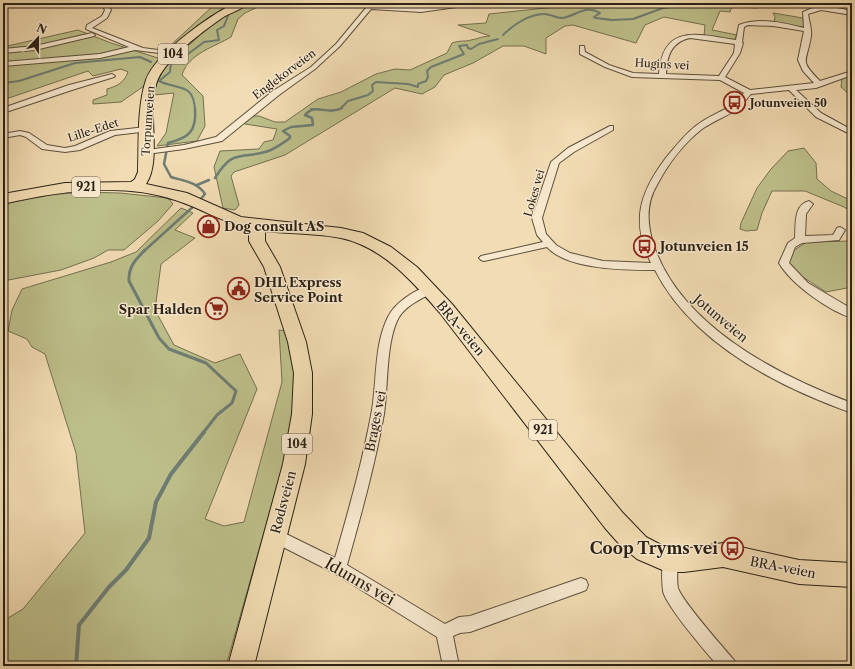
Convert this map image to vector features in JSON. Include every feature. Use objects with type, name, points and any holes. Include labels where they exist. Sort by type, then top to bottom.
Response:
[{"type":"main road","name":"Torpumveien","points":[[132,188],[141,181],[149,155],[146,129],[150,82],[158,69],[216,17],[243,3]]},
{"type":"main road","name":"BRA-veien","points":[[3,199],[40,191],[75,187],[132,188],[169,193],[231,218],[257,225],[326,232],[362,239],[386,252],[444,306],[487,358],[591,491],[632,541],[644,550],[670,562],[682,562],[723,555],[788,570],[834,576],[852,575]]},
{"type":"main road","name":"Rødsveien","points":[[241,666],[295,457],[302,414],[303,374],[297,342],[277,279],[266,254],[257,241],[257,225]]},
{"type":"street","points":[[104,3],[108,10],[105,17],[89,26],[89,30],[134,48],[155,53],[174,54]]},
{"type":"street","points":[[372,5],[421,10],[482,3]]},
{"type":"street","name":"Englekorveien","points":[[149,155],[219,138],[276,93],[313,68],[338,45],[372,5]]},
{"type":"street","points":[[820,84],[806,70],[801,60],[808,35],[805,15],[808,10],[822,8],[852,12]]},
{"type":"street","points":[[721,78],[737,53],[740,43],[741,26],[745,24],[762,23],[807,30]]},
{"type":"street","points":[[3,51],[35,48],[92,35]]},
{"type":"street","points":[[662,77],[663,58],[666,50],[682,36],[694,36],[740,43]]},
{"type":"street","points":[[3,64],[100,56],[134,48]]},
{"type":"street","name":"Hugins vei","points":[[582,48],[582,54],[590,59],[632,75],[721,78],[749,92]]},
{"type":"street","points":[[749,92],[820,84],[852,73]]},
{"type":"street","points":[[3,112],[72,87],[112,76]]},
{"type":"street","points":[[791,88],[812,112],[825,121],[852,133]]},
{"type":"street","name":"Jotunveien","points":[[749,92],[736,107],[695,131],[676,152],[651,186],[646,202],[643,221],[647,243],[657,267],[686,307],[700,321],[734,348],[780,377],[818,395],[852,408]]},
{"type":"street","name":"Lokes vei","points":[[610,128],[571,150],[555,162],[537,218],[541,236],[548,244],[559,252],[573,259],[657,267]]},
{"type":"street","name":"Lille-Edet","points":[[3,136],[20,134],[29,135],[45,147],[65,150],[84,145],[113,133],[146,129]]},
{"type":"street","points":[[800,240],[800,213],[809,204]]},
{"type":"street","points":[[840,230],[836,238],[800,240],[791,245],[784,263],[788,271],[817,292],[852,314]]},
{"type":"street","points":[[484,258],[548,244]]},
{"type":"street","name":"Brages vei","points":[[339,568],[365,474],[380,398],[388,332],[393,318],[406,303],[428,290]]},
{"type":"street","name":"Idunns vei","points":[[274,538],[282,539],[339,568],[444,632]]},
{"type":"street","points":[[670,562],[671,591],[688,616],[728,666]]},
{"type":"street","points":[[451,666],[444,632],[459,625],[470,624],[580,585]]},
{"type":"green space","points":[[212,3],[238,3],[220,11],[174,49],[171,47],[172,44],[215,4]]},
{"type":"green space","points":[[249,3],[266,3],[245,13],[238,19],[231,37],[196,56],[185,68],[182,75],[203,96],[205,126],[197,141],[157,146],[166,133],[174,93],[154,95],[157,81],[163,69],[212,24]]},
{"type":"green space","points":[[579,3],[770,3],[756,8],[732,6],[730,12],[720,11],[712,30],[737,35],[734,40],[704,36],[705,25],[664,17],[645,25],[636,43],[573,25],[565,26],[546,38],[546,54],[524,46],[503,46],[473,63],[444,75],[435,87],[422,94],[395,88],[285,155],[234,172],[231,176],[239,205],[235,210],[223,208],[214,167],[220,151],[259,149],[264,142],[273,140],[277,129],[245,124],[245,122],[252,116],[259,116],[275,122],[285,122],[318,99],[341,92],[376,74],[395,69],[410,70],[447,53],[452,43],[490,36],[458,25],[486,23],[489,14],[574,5]]},
{"type":"green space","points":[[773,13],[803,18],[804,26],[799,27],[774,23],[775,17]]},
{"type":"green space","points":[[78,30],[111,43],[161,59],[152,70],[144,86],[121,102],[93,104],[93,100],[107,95],[107,89],[117,85],[124,79],[128,72],[121,69],[93,76],[88,71],[3,100],[3,47]]},
{"type":"green space","points":[[852,75],[852,97],[841,87],[842,77]]},
{"type":"green space","points":[[804,148],[816,163],[817,179],[831,191],[852,201],[852,212],[844,207],[805,191],[772,191],[762,213],[757,230],[746,231],[740,229],[741,223],[757,188],[771,169],[788,151]]},
{"type":"green space","points":[[82,192],[120,193],[168,198],[173,204],[158,221],[124,250],[108,250],[94,258],[61,270],[3,281],[3,204],[51,195]]},
{"type":"green space","points":[[181,208],[193,213],[175,230],[195,238],[161,264],[155,310],[174,345],[215,363],[240,354],[257,389],[205,519],[224,526],[244,522],[282,382],[279,330],[286,331],[296,367],[295,400],[288,447],[226,666],[3,666],[3,621],[23,609],[85,533],[76,453],[45,354],[32,347],[27,339],[8,331],[12,310],[22,289],[111,262],[136,252]]},
{"type":"green space","points":[[852,241],[852,287],[826,292],[792,270],[789,262],[794,250],[807,242]]},
{"type":"waterway","points":[[242,7],[254,3]]},
{"type":"waterway","points":[[503,35],[522,21],[538,14],[546,14],[562,18],[581,11],[590,10],[600,13],[594,17],[596,18],[612,20],[633,19],[663,8],[698,3]]},
{"type":"waterway","points":[[195,109],[194,100],[191,94],[183,88],[159,81],[170,72],[171,63],[184,57],[204,42],[219,40],[217,30],[224,26],[229,13]]},
{"type":"waterway","points":[[340,109],[348,101],[368,95],[373,91],[372,85],[376,82],[408,84],[418,87],[418,84],[426,81],[428,77],[427,71],[431,67],[464,54],[459,46],[467,45],[468,48],[471,49],[479,44],[498,39]]},
{"type":"waterway","points":[[3,83],[19,81],[75,63],[140,57],[151,62]]},
{"type":"waterway","points":[[195,109],[193,128],[186,136],[168,143],[164,164],[171,177],[190,182],[202,190],[205,194],[199,201]]},
{"type":"waterway","points":[[311,109],[317,109]]},
{"type":"waterway","points":[[215,178],[226,163],[231,159],[268,151],[290,138],[290,136],[283,131],[291,127],[313,125],[312,118],[305,115],[309,111],[317,109]]},
{"type":"waterway","points":[[317,109],[331,111],[340,109]]},
{"type":"waterway","points":[[197,185],[209,180]]},
{"type":"waterway","points":[[145,251],[195,205]]},
{"type":"waterway","points":[[145,251],[131,267],[129,281],[159,338],[169,349],[206,363],[236,391],[232,403],[217,415],[203,433]]},
{"type":"waterway","points":[[76,666],[79,625],[109,587],[126,570],[149,538],[156,502],[171,474],[204,432]]},
{"type":"place","name":"Jotunveien 50","points":[[734,103]]},
{"type":"place","name":"Dog consult AS","points":[[208,226]]},
{"type":"place","name":"Jotunveien 15","points":[[645,246]]},
{"type":"place","name":"DHL Express Service Point","points":[[239,289]]},
{"type":"place","name":"Spar Halden","points":[[217,309]]},
{"type":"place","name":"Coop Tryms vei","points":[[733,548]]}]
